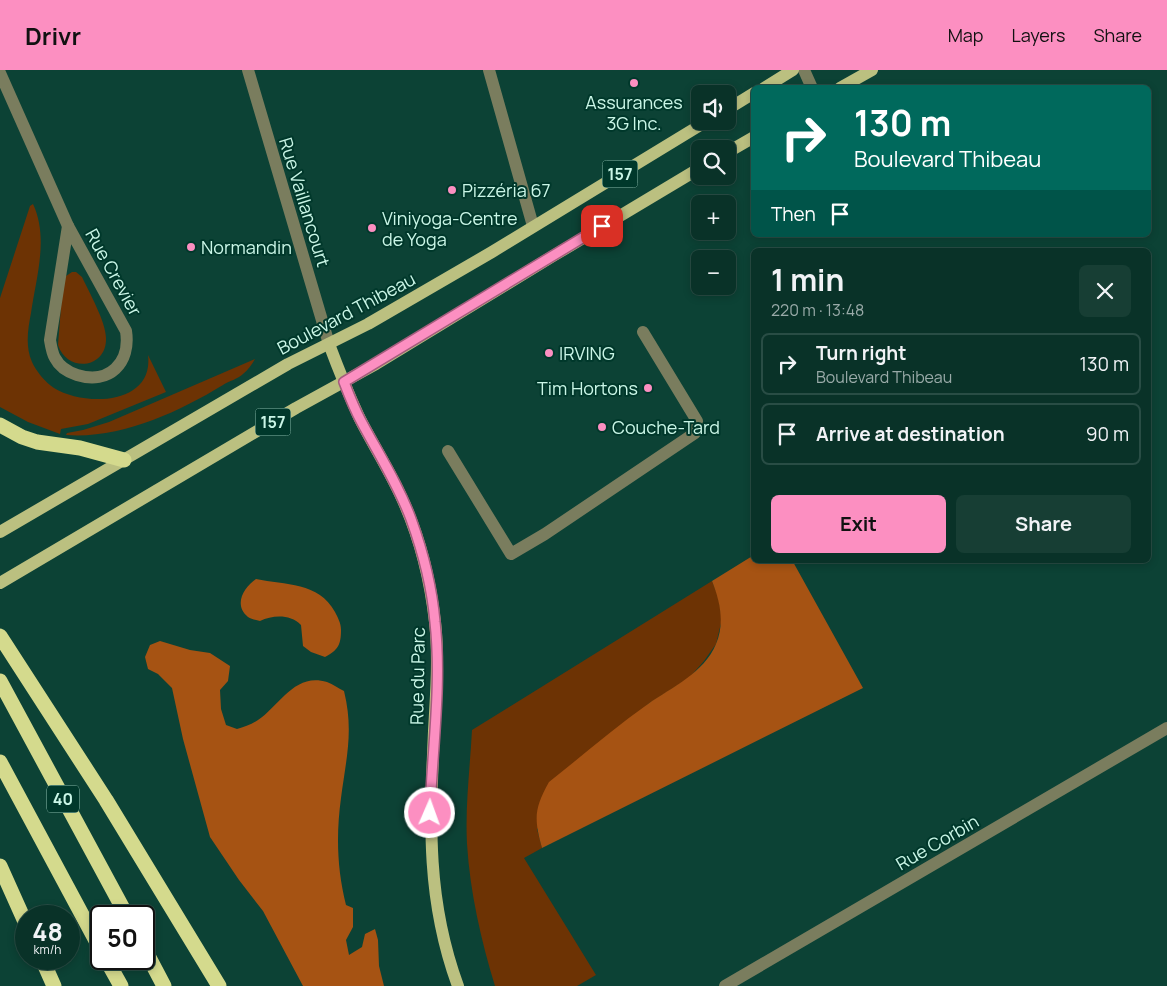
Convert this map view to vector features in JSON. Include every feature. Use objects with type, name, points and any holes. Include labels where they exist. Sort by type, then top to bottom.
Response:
[{"type":"highway","points":[[0,425],[22,437],[37,442],[80,448],[124,460]]},
{"type":"highway","points":[[0,636],[106,800],[219,986]]},
{"type":"highway","name":"40","points":[[0,681],[121,905]]},
{"type":"highway","name":"40","points":[[0,762],[90,930]]},
{"type":"highway","points":[[0,866],[17,905]]},
{"type":"highway","points":[[155,969],[164,986]]},
{"type":"highway","points":[[47,970],[54,986]]},
{"type":"highway","points":[[112,970],[121,986]]},
{"type":"main road","points":[[769,85],[793,70]]},
{"type":"main road","points":[[845,85],[872,70]]},
{"type":"main road","points":[[736,104],[751,95]]},
{"type":"main road","name":"Boulevard Thibeau","points":[[0,532],[288,364],[368,324],[451,276],[692,130]]},
{"type":"main road","points":[[736,147],[751,139]]},
{"type":"main road","name":"157","points":[[2,582],[288,413],[344,382],[691,173]]},
{"type":"main road","name":"Rue du Parc","points":[[329,344],[360,420],[394,481],[406,507],[428,576],[436,623],[437,648],[430,813],[432,863],[442,930],[458,986]]},
{"type":"street","name":"Rue Vaillancourt","points":[[248,70],[329,344]]},
{"type":"street","points":[[489,70],[533,226]]},
{"type":"street","points":[[804,70],[811,85]]},
{"type":"street","name":"Rue Crevier","points":[[0,73],[68,226],[126,331],[128,342],[126,353],[121,363],[113,371],[103,376],[92,378],[71,373],[56,360],[52,350],[50,340],[68,226]]},
{"type":"street","points":[[448,451],[511,554],[536,539],[695,433],[697,421],[642,332]]},
{"type":"street","name":"Rue Corbin","points":[[725,986],[1167,728]]},
{"type":"shaded area","points":[[33,204],[38,217],[41,244],[28,344],[32,362],[38,373],[51,386],[67,394],[99,399],[115,397],[129,392],[140,384],[147,372],[148,355],[166,392],[88,424],[61,429],[60,434],[28,422],[0,407],[0,298],[30,206]]},
{"type":"shaded area","points":[[72,272],[76,272],[82,277],[97,307],[105,331],[105,348],[100,356],[86,364],[69,360],[58,345],[63,281]]},
{"type":"shaded area","points":[[255,359],[247,371],[239,377],[167,414],[147,422],[107,433],[66,435],[67,433],[109,422]]},
{"type":"shaded area","points":[[751,557],[751,563],[794,563],[863,688],[542,848],[537,814],[540,800],[549,782],[648,704],[696,671],[711,654],[719,636],[721,620],[719,604],[712,581]]},
{"type":"shaded area","points":[[256,579],[300,586],[320,595],[328,602],[335,612],[341,630],[340,640],[336,649],[325,657],[311,652],[303,646],[301,625],[287,617],[276,617],[260,621],[248,617],[241,607],[242,596],[244,591]]},
{"type":"shaded area","points":[[712,581],[718,596],[722,619],[716,644],[689,678],[648,704],[537,829],[542,848],[524,858],[596,975],[577,986],[495,986],[477,916],[468,862],[467,816],[472,730]]},
{"type":"shaded area","points":[[160,641],[190,650],[210,653],[230,666],[228,681],[220,690],[221,709],[226,725],[237,729],[258,720],[289,692],[306,682],[316,680],[327,682],[344,691],[349,732],[339,812],[338,852],[346,905],[353,908],[353,927],[346,940],[349,955],[362,947],[365,934],[375,929],[378,940],[379,966],[384,986],[303,986],[263,911],[210,837],[183,739],[172,688],[158,674],[148,669],[145,657],[150,645]]},
{"type":"place","name":"Assurances 3G Inc.","points":[[634,83]]},
{"type":"place","name":"Pizzéria 67","points":[[452,190]]},
{"type":"place","name":"Viniyoga-Centre de Yoga","points":[[372,228]]},
{"type":"place","name":"Normandin","points":[[191,247]]},
{"type":"place","name":"IRVING","points":[[549,353]]},
{"type":"place","name":"Tim Hortons","points":[[648,388]]},
{"type":"place","name":"Couche-Tard","points":[[602,427]]},
{"type":"route","points":[[430,813],[437,662],[436,623],[428,576],[406,507],[394,481],[360,420],[344,382],[602,226]]}]
